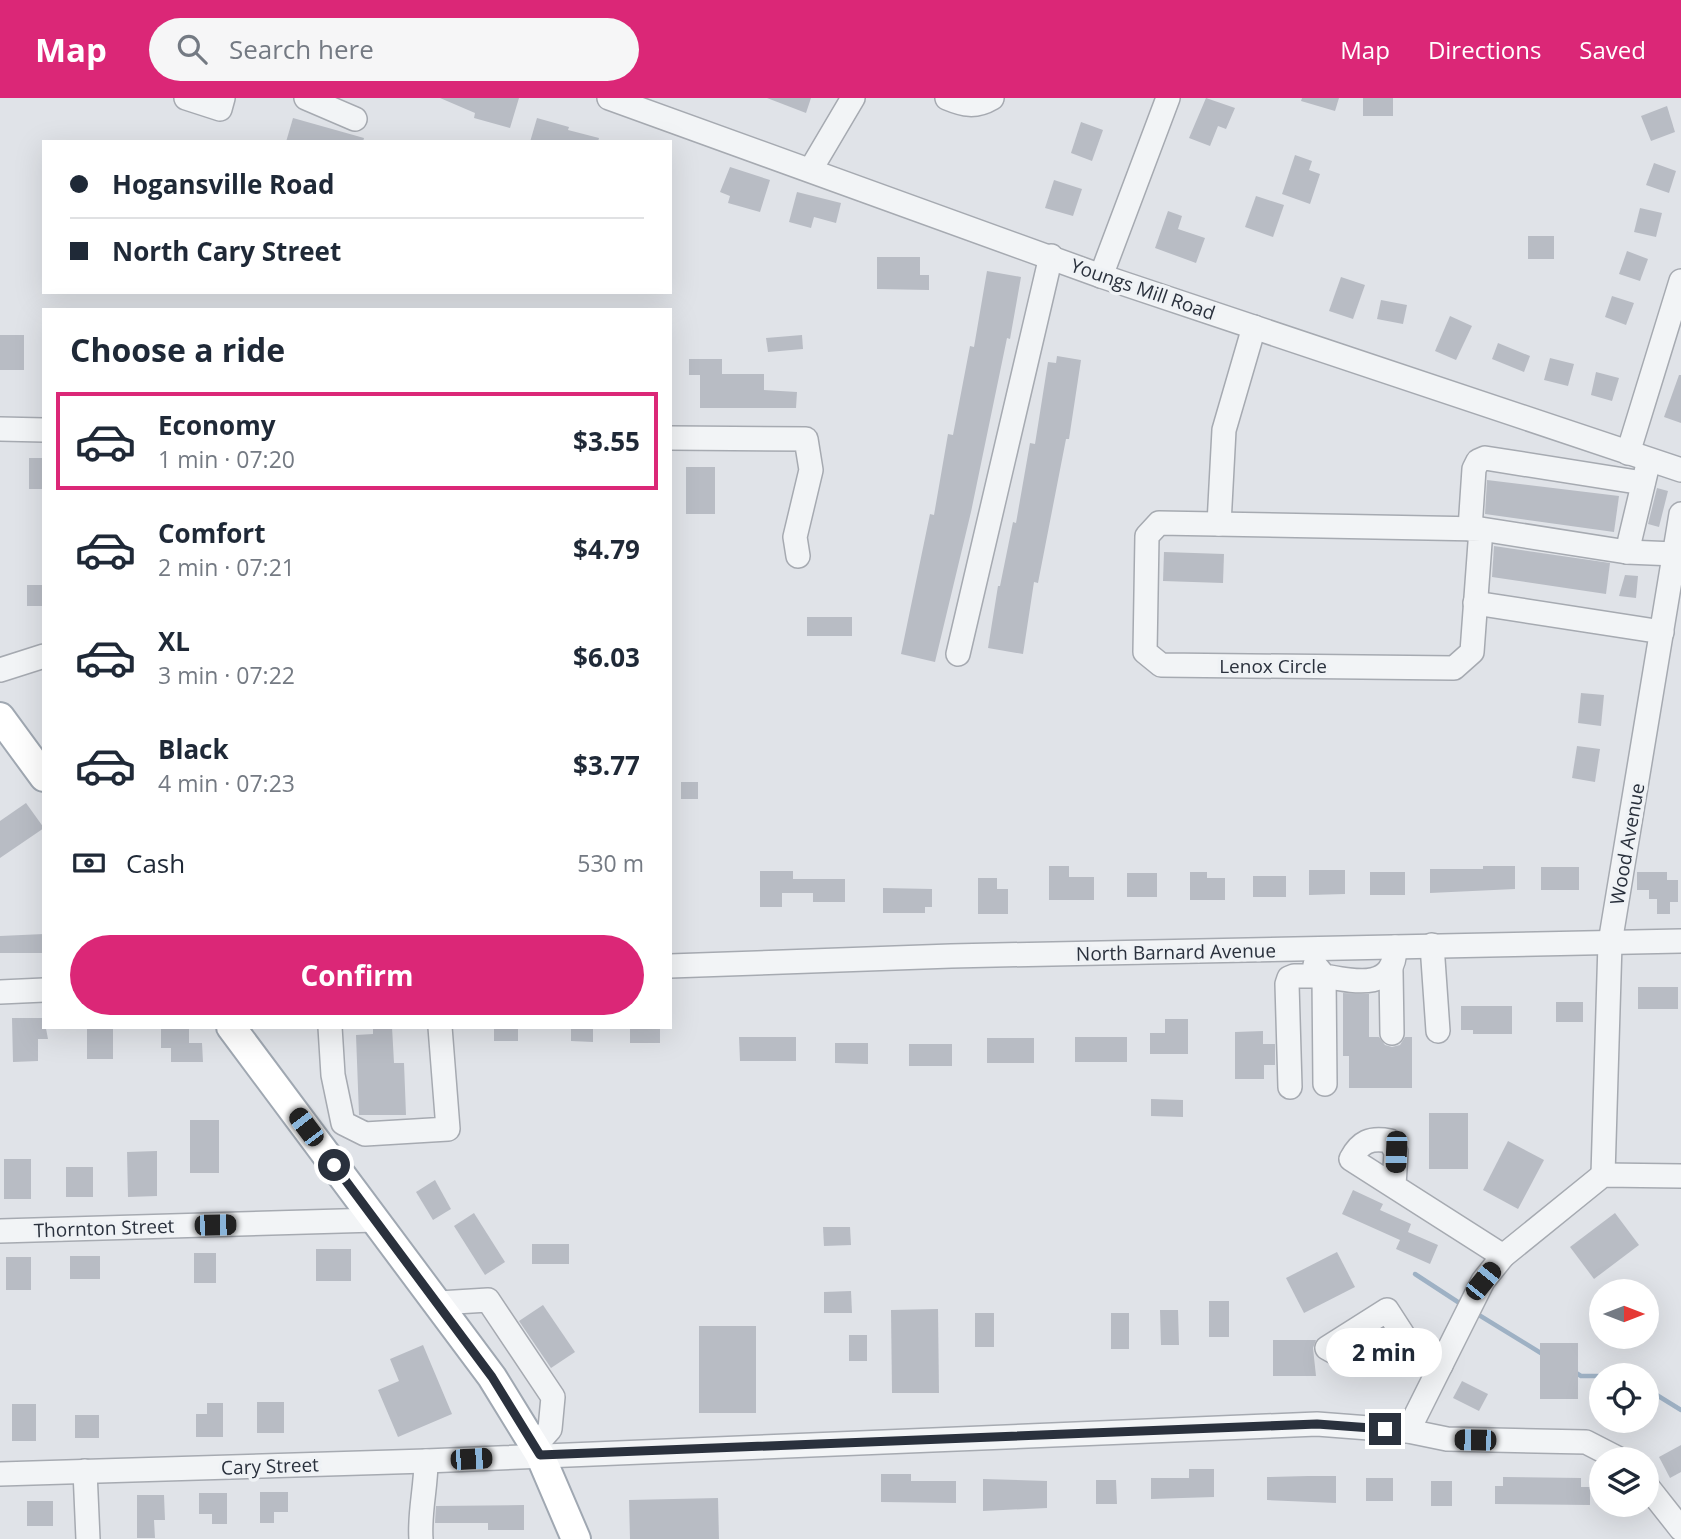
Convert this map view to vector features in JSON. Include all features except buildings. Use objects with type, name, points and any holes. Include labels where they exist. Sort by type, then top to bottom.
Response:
[{"type":"main road","points":[[4,727],[42,774]]},
{"type":"main road","points":[[232,1029],[492,1377],[537,1451],[576,1539]]},
{"type":"street","points":[[186,98],[220,109],[223,98]]},
{"type":"street","points":[[306,98],[355,118]]},
{"type":"street","name":"Youngs Mill Road","points":[[609,98],[669,108],[811,169],[1101,276],[1681,470]]},
{"type":"street","points":[[811,169],[853,98]]},
{"type":"street","points":[[947,98],[965,105],[981,104],[992,98]]},
{"type":"street","points":[[1101,276],[1168,98]]},
{"type":"street","points":[[958,654],[1051,256]]},
{"type":"street","points":[[1627,552],[1643,482],[1639,456],[1681,281]]},
{"type":"street","points":[[1219,524],[1224,430],[1254,327]]},
{"type":"street","points":[[0,429],[42,430]]},
{"type":"street","points":[[672,438],[806,439],[811,470],[795,537],[798,556]]},
{"type":"street","points":[[1475,529],[1474,469],[1478,461],[1485,458],[1643,482]]},
{"type":"street","name":"Wood Avenue","points":[[1603,1175],[1610,943],[1681,514]]},
{"type":"street","name":"Lenox Circle","points":[[1475,529],[1472,652],[1454,668],[1161,665],[1145,652],[1147,536],[1158,523],[1475,529],[1627,552],[1675,554]]},
{"type":"street","points":[[1475,603],[1662,632]]},
{"type":"street","points":[[0,670],[42,657]]},
{"type":"street","name":"North Barnard Avenue","points":[[672,966],[951,956],[1681,941]]},
{"type":"street","points":[[1432,945],[1438,1031]]},
{"type":"street","points":[[1392,1033],[1391,972],[1395,947]]},
{"type":"street","points":[[1312,949],[1316,966],[1324,976],[1325,1084]]},
{"type":"street","points":[[1290,1087],[1289,978],[1382,978],[1391,972]]},
{"type":"street","points":[[0,992],[42,990]]},
{"type":"street","points":[[330,1029],[333,1075],[343,1123]]},
{"type":"street","points":[[343,1123],[365,1134],[449,1129],[440,1029]]},
{"type":"street","points":[[321,1147],[343,1123]]},
{"type":"street","points":[[1408,1431],[1483,1281],[1503,1256],[1603,1175],[1681,1176]]},
{"type":"street","points":[[1394,1186],[1503,1256]]},
{"type":"street","name":"Thornton Street","points":[[0,1231],[376,1220]]},
{"type":"street","points":[[439,1303],[488,1300],[553,1397],[550,1429],[537,1451]]},
{"type":"street","points":[[1409,1345],[1441,1365]]},
{"type":"street","name":"Cary Street","points":[[0,1474],[426,1461],[537,1451],[1317,1424],[1408,1431],[1447,1439],[1586,1442],[1596,1447]]},
{"type":"street","points":[[421,1539],[419,1521],[426,1489],[426,1461]]},
{"type":"street","points":[[85,1471],[88,1539]]},
{"type":"street","points":[[1659,1501],[1681,1528]]},
{"type":"waterway","points":[[1415,1274],[1464,1306]]},
{"type":"waterway","points":[[1474,1312],[1544,1355]]},
{"type":"waterway","points":[[1573,1371],[1581,1376],[1589,1376]]},
{"type":"waterway","points":[[1659,1396],[1681,1410]]},
{"type":"route","points":[[334,1165],[492,1377],[540,1455],[1317,1424],[1385,1429]]}]
